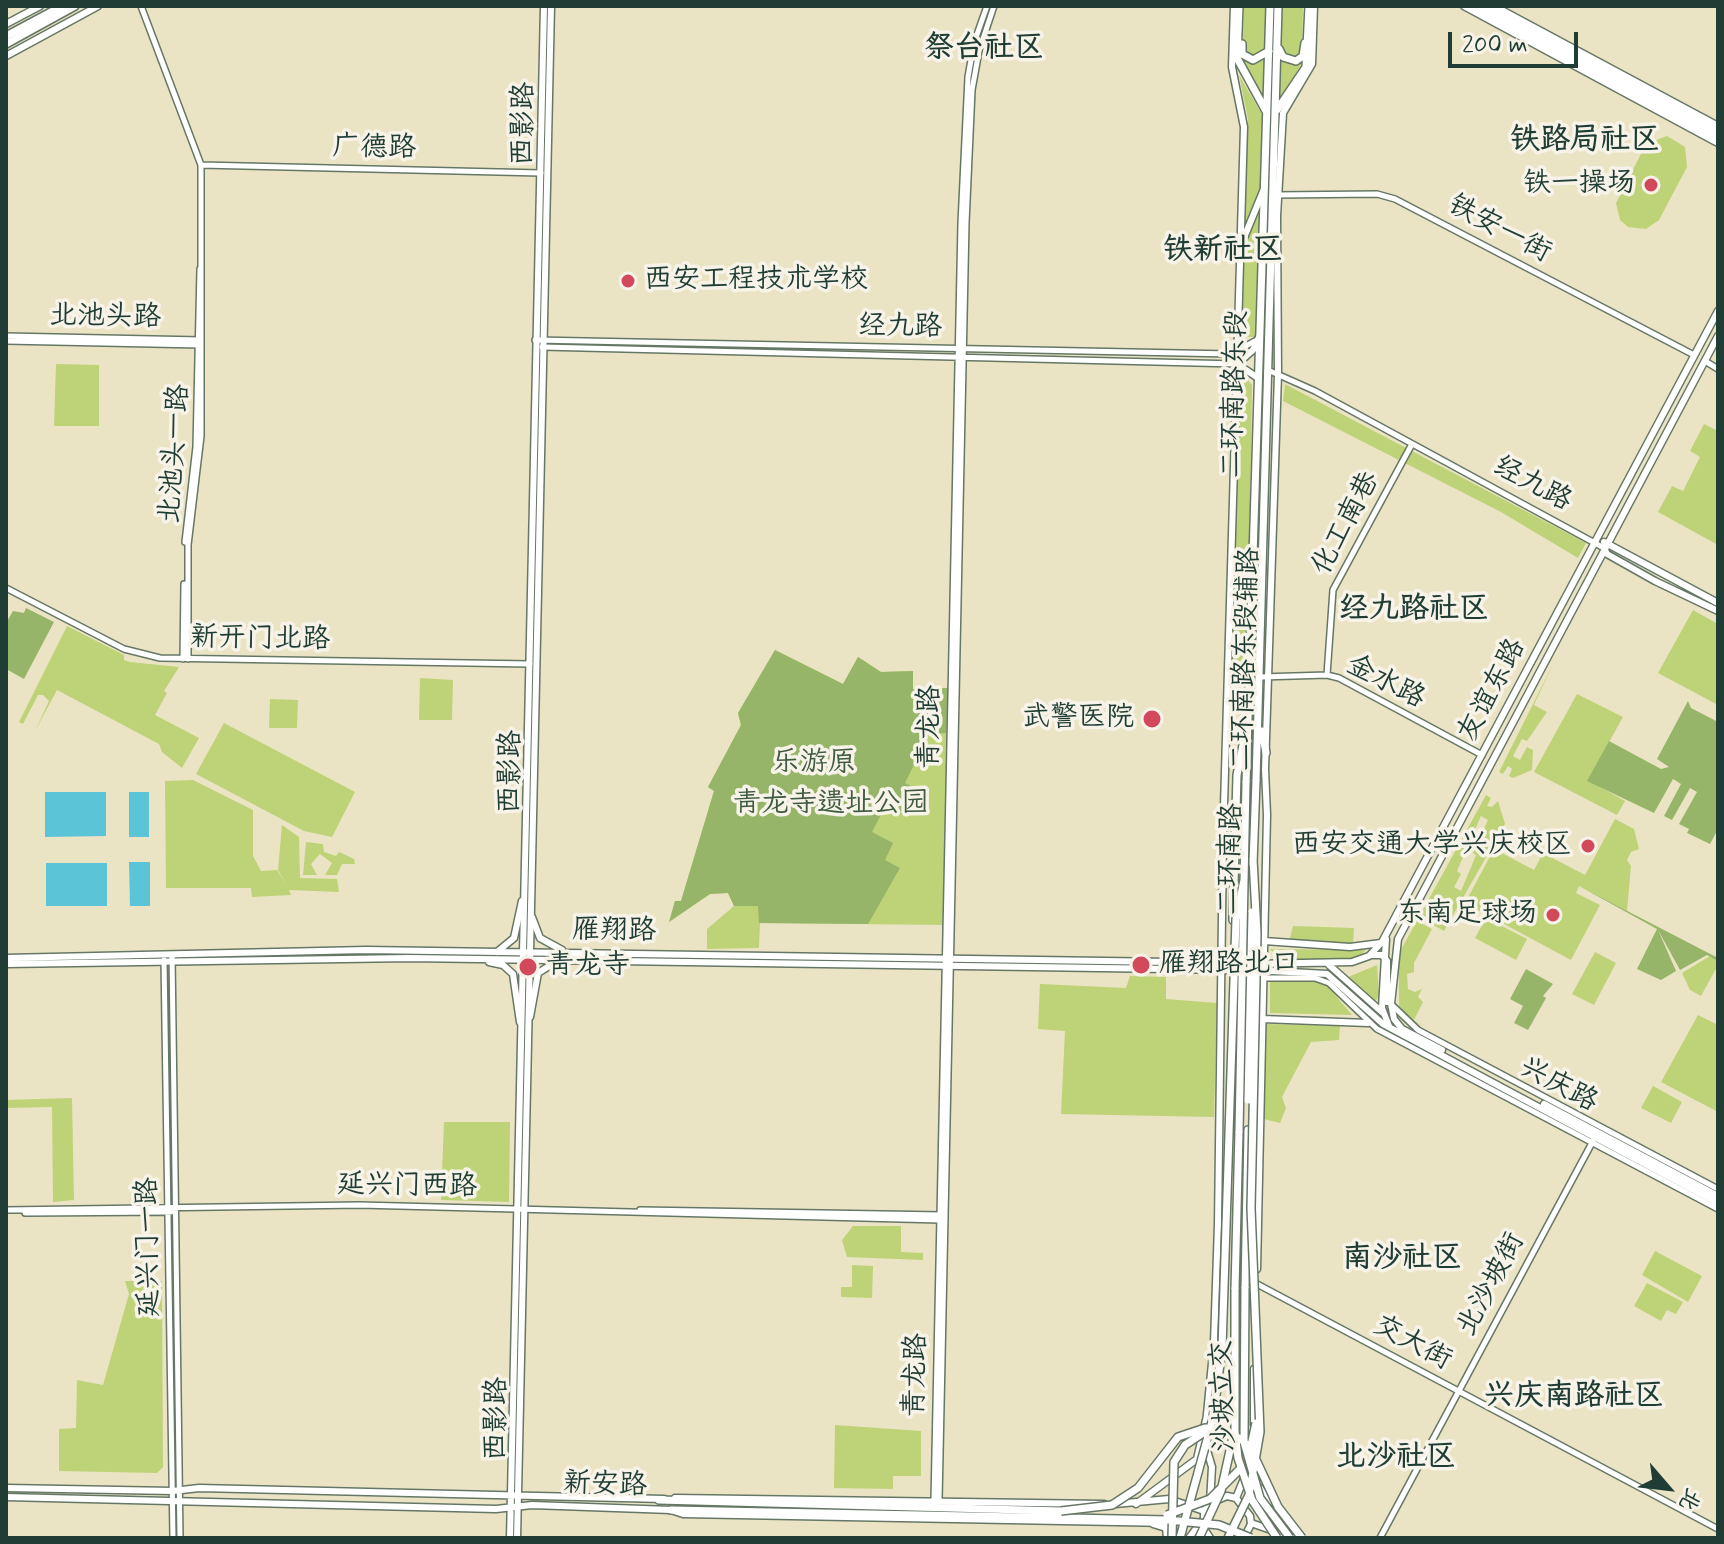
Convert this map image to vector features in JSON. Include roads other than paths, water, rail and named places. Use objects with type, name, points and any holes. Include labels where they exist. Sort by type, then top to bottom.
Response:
[{"type":"highway","points":[[7,40],[62,6]]},
{"type":"highway","points":[[7,40],[75,6]]},
{"type":"highway","points":[[1238,6],[1242,54],[1253,60],[1269,51]]},
{"type":"highway","points":[[1238,6],[1237,58],[1271,112]]},
{"type":"highway","name":"二环南路东段","points":[[1256,781],[1259,716],[1265,677],[1274,372],[1275,195],[1270,6]]},
{"type":"highway","points":[[1271,112],[1278,47],[1278,6]]},
{"type":"highway","points":[[1271,112],[1306,67],[1309,6]]},
{"type":"highway","points":[[1278,47],[1289,60],[1303,56],[1309,6]]},
{"type":"highway","name":"二环南路东段","points":[[1246,783],[1258,378],[1271,112]]},
{"type":"highway","points":[[1232,967],[1237,775],[1250,716]]},
{"type":"highway","points":[[1259,716],[1266,753]]},
{"type":"highway","name":"二环南路","points":[[1243,1130],[1256,781]]},
{"type":"highway","name":"二环南路","points":[[1243,1130],[1246,783]]},
{"type":"highway","points":[[1228,1538],[1244,1506],[1255,1468],[1260,1432],[1251,1208],[1257,933],[1253,859]]},
{"type":"highway","points":[[1180,1538],[1213,1418],[1222,1348],[1236,919],[1244,880]]},
{"type":"highway","name":"沙坡立交","points":[[1243,1130],[1235,1289],[1235,1431],[1248,1491],[1277,1538]]},
{"type":"highway","name":"沙坡立交","points":[[1243,1130],[1244,1442],[1260,1498],[1292,1538]]},
{"type":"highway","points":[[1228,1187],[1239,1169]]},
{"type":"highway","points":[[1226,1264],[1235,1289]]},
{"type":"highway","points":[[1142,1520],[1196,1507],[1235,1477],[1252,1443],[1257,1379]]},
{"type":"highway","points":[[671,1510],[1060,1514],[1095,1510],[1112,1505],[1138,1488],[1178,1437],[1205,1428],[1220,1430],[1241,1439],[1251,1449],[1278,1507],[1303,1538]]},
{"type":"highway","points":[[1170,1538],[1171,1477],[1176,1457],[1196,1436],[1220,1430]]},
{"type":"highway","points":[[1199,1538],[1221,1491],[1235,1431]]},
{"type":"highway","points":[[659,1500],[1060,1514],[1219,1525],[1251,1538]]},
{"type":"main road","points":[[6,24],[40,6]]},
{"type":"main road","points":[[6,56],[98,6]]},
{"type":"main road","name":"西影路","points":[[526,956],[531,910],[543,344],[544,6]]},
{"type":"main road","name":"西影路","points":[[510,1538],[515,1496],[535,343],[551,6]]},
{"type":"main road","name":"二环南路东段辅路","points":[[1214,1343],[1236,352],[1244,127],[1232,67],[1238,6]]},
{"type":"main road","points":[[1275,195],[1283,113],[1312,64],[1309,6]]},
{"type":"main road","points":[[1467,6],[1718,135]]},
{"type":"main road","points":[[1483,6],[1718,135]]},
{"type":"main road","points":[[1494,6],[1718,135]]},
{"type":"main road","points":[[1239,250],[1266,186]]},
{"type":"main road","name":"友谊东路","points":[[1369,956],[1385,938],[1718,311]]},
{"type":"main road","name":"友谊东路","points":[[1387,1008],[1398,939],[1718,336]]},
{"type":"main road","points":[[1258,378],[1237,364],[1248,356],[1260,337]]},
{"type":"main road","points":[[1597,541],[1718,603]]},
{"type":"main road","points":[[1606,545],[1619,561],[1718,611]]},
{"type":"main road","name":"二环南路东段辅路","points":[[1265,677],[1264,941],[1255,1435],[1260,1489],[1280,1520],[1303,1538]]},
{"type":"main road","points":[[491,953],[503,949],[514,938],[524,897]]},
{"type":"main road","points":[[531,910],[535,931],[543,941],[573,953]]},
{"type":"main road","points":[[1264,941],[1350,947],[1385,938],[1387,1008],[1392,1028]]},
{"type":"main road","name":"雁翔路","points":[[6,964],[366,950],[491,953],[563,961],[949,962]]},
{"type":"main road","name":"雁翔路","points":[[6,958],[470,959],[573,953],[1222,967]]},
{"type":"main road","points":[[1222,967],[1263,970],[1384,956]]},
{"type":"main road","points":[[1384,956],[1389,966],[1387,1008]]},
{"type":"main road","points":[[470,959],[500,964],[511,971],[524,1028]]},
{"type":"main road","points":[[524,1028],[538,973],[544,967],[563,961]]},
{"type":"main road","points":[[1321,964],[1336,969],[1387,1008]]},
{"type":"main road","points":[[1210,1503],[1212,1467],[1206,1450],[1206,1420],[1226,1264],[1232,967]]},
{"type":"main road","name":"兴庆路","points":[[1263,970],[1327,974],[1370,1015],[1392,1028],[1718,1203]]},
{"type":"main road","points":[[1370,1015],[1387,1008]]},
{"type":"main road","name":"兴庆路","points":[[1387,1008],[1402,1029],[1718,1196]]},
{"type":"main road","points":[[1262,1019],[1368,1023]]},
{"type":"main road","points":[[1134,1504],[1197,1459],[1206,1420]]},
{"type":"main road","points":[[1236,1498],[1251,1460],[1255,1435]]},
{"type":"main road","name":"新安路","points":[[6,1488],[659,1500],[691,1496],[1134,1504],[1176,1499],[1204,1511]]},
{"type":"main road","points":[[1189,1538],[1202,1521],[1210,1503],[1227,1496],[1236,1498],[1246,1506],[1251,1523],[1244,1538]]},
{"type":"main road","name":"新安路","points":[[6,1497],[496,1509],[514,1505],[671,1510],[683,1514],[1153,1524],[1202,1521]]},
{"type":"main road","name":"西影路","points":[[514,1505],[517,1538]]},
{"type":"main road","points":[[1202,1521],[1210,1538]]},
{"type":"main road","points":[[1251,1523],[1292,1538]]},
{"type":"main road","points":[[1153,1524],[1166,1528],[1170,1538]]},
{"type":"street","name":"北池头一路","points":[[141,6],[201,165],[200,453],[188,545],[185,659]]},
{"type":"street","name":"青龙路","points":[[936,1500],[968,77],[987,6]]},
{"type":"street","name":"青龙路","points":[[962,352],[972,90],[979,51],[994,6]]},
{"type":"street","name":"广德路","points":[[201,165],[543,172]]},
{"type":"street","name":"铁安一街","points":[[1275,195],[1377,194],[1395,199],[1694,355]]},
{"type":"street","points":[[1236,352],[1260,337]]},
{"type":"street","name":"北池头路","points":[[6,338],[200,342]]},
{"type":"street","name":"经九路","points":[[535,343],[962,352],[1236,352]]},
{"type":"street","name":"经九路","points":[[962,352],[1237,364]]},
{"type":"street","points":[[1705,361],[1718,369]]},
{"type":"street","name":"经九路","points":[[1274,372],[1597,541]]},
{"type":"street","name":"化工南巷","points":[[1327,675],[1333,590],[1412,444]]},
{"type":"street","name":"新开门北路","points":[[6,588],[124,649],[152,657],[530,664]]},
{"type":"street","name":"金水路","points":[[1265,677],[1327,675],[1483,756]]},
{"type":"street","name":"延兴门一路","points":[[168,959],[177,1490],[173,1538]]},
{"type":"street","points":[[1263,970],[1325,981],[1368,1023],[1594,1139],[1718,1209]]},
{"type":"street","points":[[1387,1008],[1418,1030],[1718,1189]]},
{"type":"street","name":"北沙坡街","points":[[1380,1538],[1594,1139]]},
{"type":"street","name":"延兴门西路","points":[[6,1212],[360,1205],[627,1211],[655,1208],[943,1218]]},
{"type":"street","name":"交大街","points":[[1257,1284],[1718,1529]]},
{"type":"street","name":"延兴门一路","points":[[176,1501],[180,1538]]},
{"type":"water","points":[[45,792],[106,792],[106,836],[45,837]]},
{"type":"water","points":[[129,792],[149,792],[149,837],[129,837]]},
{"type":"water","points":[[129,862],[150,862],[150,906],[130,906]]},
{"type":"water","points":[[46,863],[107,863],[107,906],[46,906]]},
{"type":"place","name":"铁一操场","points":[[1651,185]]},
{"type":"place","name":"西安工程技术学校","points":[[628,281]]},
{"type":"place","name":"武警医院","points":[[1152,719]]},
{"type":"place","name":"西安交通大学兴庆校区","points":[[1588,846]]},
{"type":"place","name":"东南足球场","points":[[1553,915]]},
{"type":"place","name":"雁翔路北口","points":[[1141,965]]},
{"type":"place","name":"青龙寺","points":[[528,967]]},
{"type":"district","name":"祭台社区","points":[[984,50]]},
{"type":"district","name":"铁路局社区","points":[[1585,142]]},
{"type":"district","name":"铁新社区","points":[[1223,252]]},
{"type":"district","name":"经九路社区","points":[[1414,611]]},
{"type":"district","name":"南沙社区","points":[[1402,1260]]},
{"type":"district","name":"兴庆南路社区","points":[[1574,1398]]},
{"type":"district","name":"北沙社区","points":[[1396,1459]]},
{"type":"park label","name":"乐游原","points":[[814,764]]},
{"type":"park label","name":"青龙寺遗址公园","points":[[831,805]]}]
